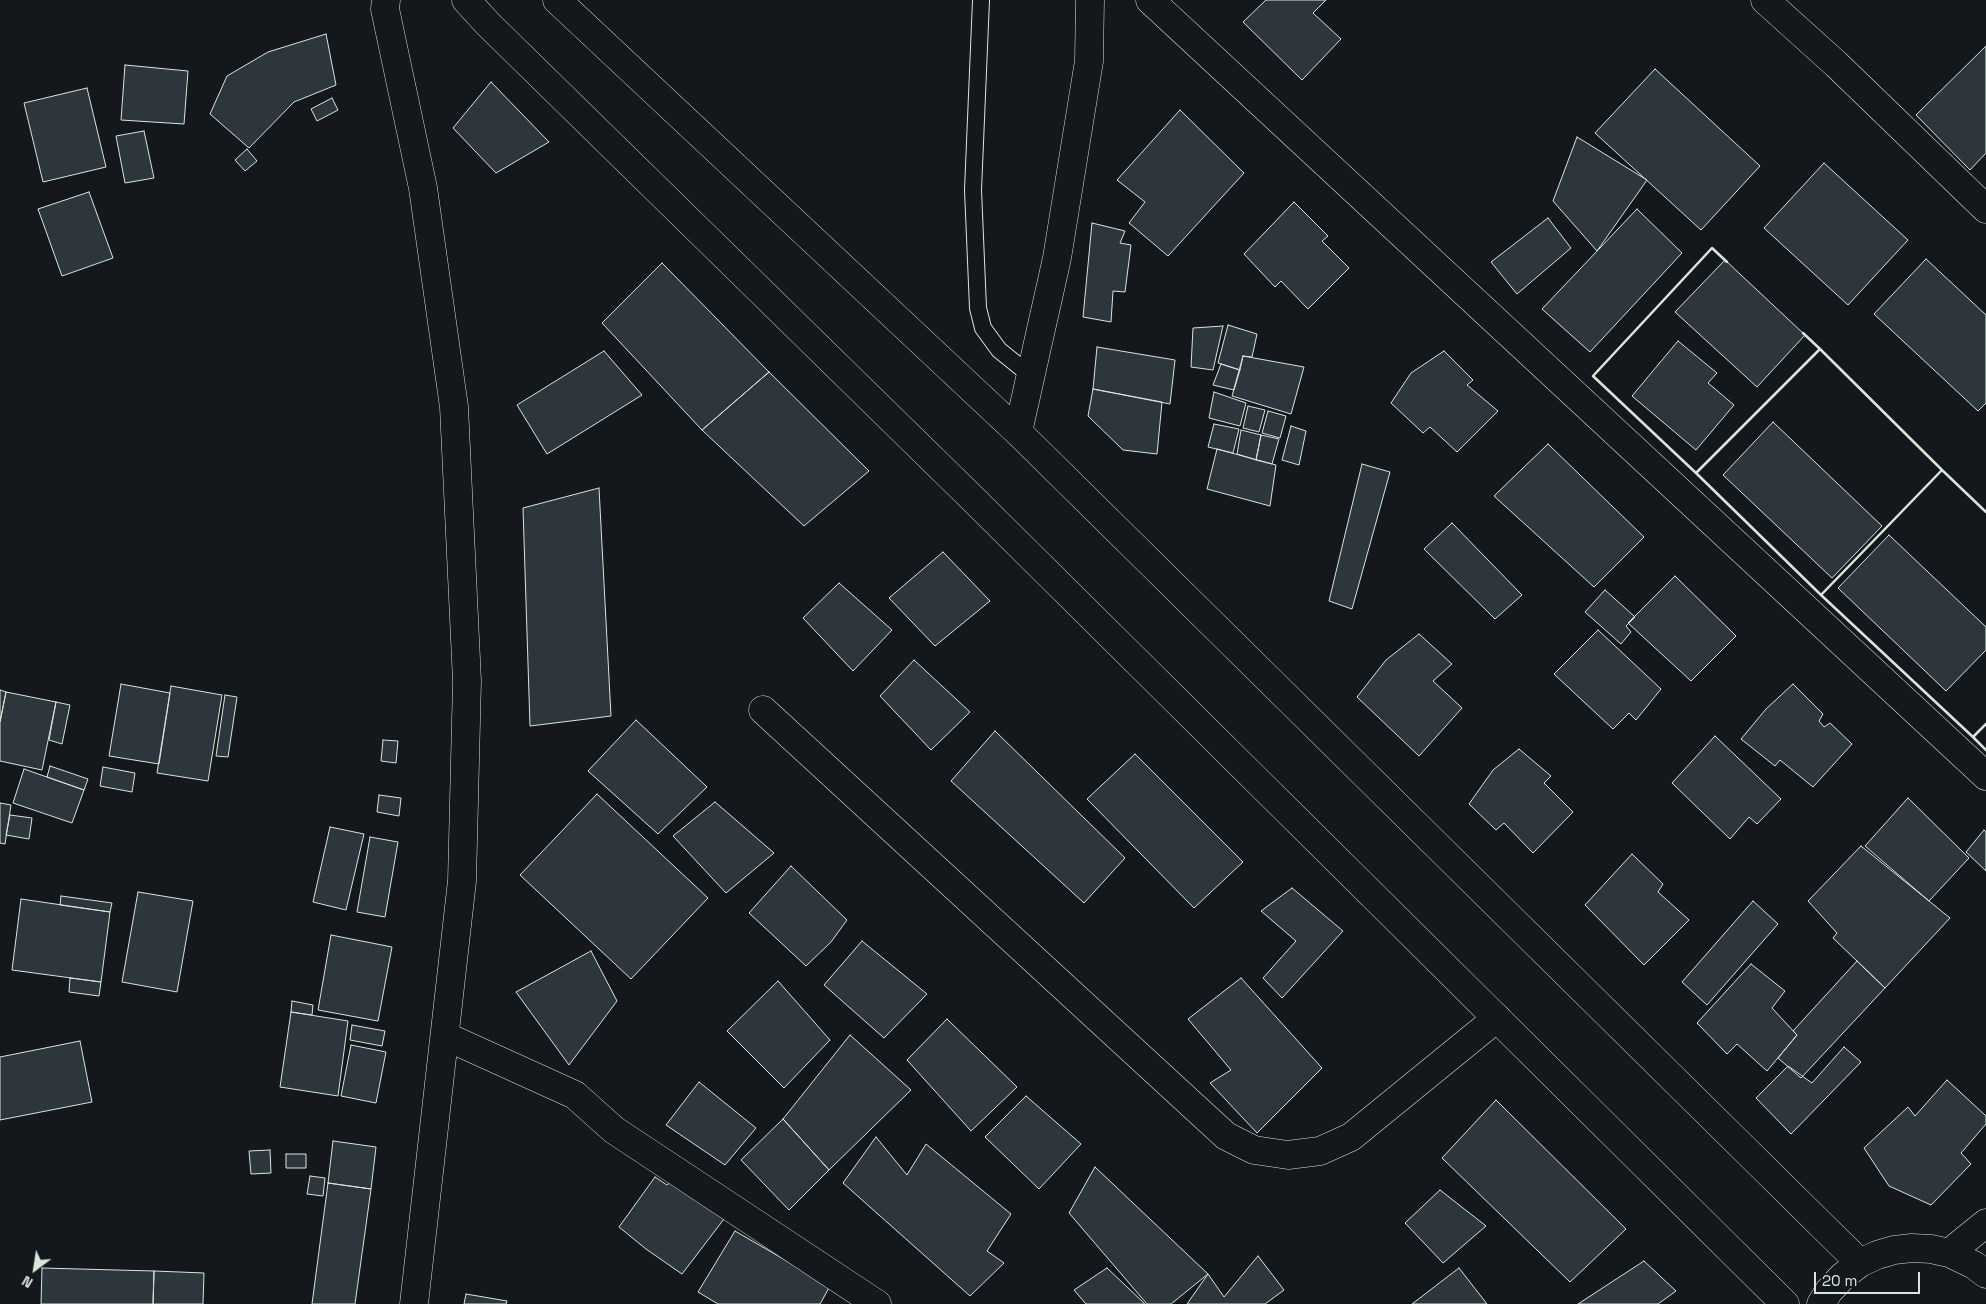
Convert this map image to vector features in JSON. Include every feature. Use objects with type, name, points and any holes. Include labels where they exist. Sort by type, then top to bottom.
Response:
[{"type":"street","points":[[386,0],[385,9],[423,188],[454,407],[467,681],[462,880],[414,1304]]},
{"type":"street","points":[[466,0],[488,24],[971,497],[1785,1304]]},
{"type":"street","points":[[557,0],[1018,432],[1860,1263]]},
{"type":"street","points":[[1018,432],[1057,258],[1089,61],[1090,0]]},
{"type":"street","points":[[1150,0],[1986,776]]},
{"type":"street","points":[[1765,0],[1836,64],[1986,209]]},
{"type":"street","points":[[763,710],[1226,1136],[1254,1150],[1288,1155],[1320,1151],[1351,1137],[1497,1018]]},
{"type":"street","points":[[445,1036],[575,1096],[614,1130],[877,1304]]},
{"type":"street","points":[[1949,1253],[1986,1223]]},
{"type":"street","points":[[1821,1304],[1829,1291],[1843,1276],[1860,1263],[1894,1250],[1912,1248],[1931,1249],[1949,1253],[1974,1265],[1986,1274]]},
{"type":"lane","points":[[981,0],[973,190],[978,308],[983,328],[999,350],[1030,375]]},
{"type":"building","points":[[1266,0],[1326,0],[1313,13],[1341,39],[1302,80],[1243,22]]},
{"type":"building","points":[[326,34],[336,85],[294,102],[249,148],[210,114],[227,76],[268,52]]},
{"type":"building","points":[[1986,46],[1986,153],[1970,170],[1916,115]]},
{"type":"building","points":[[125,65],[188,71],[184,124],[121,120]]},
{"type":"building","points":[[1655,69],[1760,166],[1701,230],[1595,133]]},
{"type":"building","points":[[491,82],[549,142],[496,173],[453,128]]},
{"type":"building","points":[[87,88],[106,167],[43,182],[24,103]]},
{"type":"building","points":[[332,98],[338,110],[317,121],[311,109]]},
{"type":"building","points":[[1180,110],[1244,173],[1168,256],[1129,223],[1145,202],[1117,180]]},
{"type":"building","points":[[144,131],[154,178],[125,183],[116,136]]},
{"type":"building","points":[[1577,137],[1647,180],[1597,251],[1553,201]]},
{"type":"building","points":[[247,149],[257,161],[245,171],[235,160]]},
{"type":"building","points":[[1824,163],[1908,240],[1848,305],[1764,228]]},
{"type":"building","points":[[89,192],[113,258],[62,276],[38,209]]},
{"type":"building","points":[[1294,202],[1328,236],[1322,241],[1349,268],[1308,309],[1281,281],[1275,287],[1244,254]]},
{"type":"building","points":[[1637,209],[1682,253],[1590,352],[1542,309]]},
{"type":"building","points":[[1548,218],[1571,248],[1517,294],[1491,262]]},
{"type":"building","points":[[1092,223],[1125,231],[1120,243],[1131,245],[1125,292],[1113,291],[1111,322],[1083,317]]},
{"type":"building","points":[[1926,259],[1986,315],[1986,403],[1978,411],[1874,314]]},
{"type":"building","points":[[1725,260],[1805,335],[1757,387],[1675,312]]},
{"type":"building","points":[[662,263],[769,372],[702,430],[602,323]]},
{"type":"building","points":[[1228,325],[1257,334],[1252,357],[1243,356],[1240,370],[1218,363]]},
{"type":"building","points":[[1223,326],[1213,370],[1191,367],[1193,328]]},
{"type":"building","points":[[1678,341],[1717,373],[1708,383],[1734,405],[1696,450],[1632,396]]},
{"type":"building","points":[[1097,347],[1175,360],[1170,404],[1093,389]]},
{"type":"building","points":[[604,351],[642,395],[547,454],[517,405]]},
{"type":"building","points":[[1444,351],[1473,380],[1467,385],[1498,411],[1457,452],[1430,427],[1423,433],[1391,403],[1411,373]]},
{"type":"building","points":[[1243,356],[1304,367],[1291,414],[1232,396]]},
{"type":"building","points":[[1221,364],[1240,370],[1234,390],[1213,385]]},
{"type":"building","points":[[769,372],[869,471],[804,526],[702,430]]},
{"type":"building","points":[[1093,389],[1162,402],[1157,454],[1123,450],[1088,416]]},
{"type":"building","points":[[1214,392],[1246,403],[1240,426],[1209,418]]},
{"type":"building","points":[[1248,406],[1265,410],[1259,432],[1243,428]]},
{"type":"building","points":[[1268,411],[1286,416],[1280,438],[1262,433]]},
{"type":"building","points":[[1773,422],[1882,526],[1832,578],[1723,475]]},
{"type":"building","points":[[1214,424],[1239,429],[1233,453],[1208,447]]},
{"type":"building","points":[[1291,426],[1306,431],[1299,465],[1282,460]]},
{"type":"building","points":[[1241,430],[1261,435],[1256,460],[1237,454]]},
{"type":"building","points":[[1261,435],[1279,439],[1272,464],[1256,460]]},
{"type":"building","points":[[1548,444],[1644,537],[1594,587],[1494,496]]},
{"type":"building","points":[[1217,449],[1276,465],[1270,506],[1207,489]]},
{"type":"building","points":[[1362,464],[1390,472],[1352,609],[1329,601]]},
{"type":"building","points":[[599,488],[611,716],[530,726],[523,508]]},
{"type":"building","points":[[1452,523],[1522,595],[1495,619],[1424,549]]},
{"type":"building","points":[[1889,535],[1986,627],[1986,650],[1946,691],[1838,588]]},
{"type":"building","points":[[943,552],[990,601],[935,646],[889,598]]},
{"type":"building","points":[[1675,576],[1736,636],[1691,681],[1628,623]]},
{"type":"building","points":[[839,583],[892,630],[853,671],[803,618]]},
{"type":"building","points":[[1605,590],[1635,617],[1626,626],[1631,632],[1621,644],[1585,612]]},
{"type":"building","points":[[1598,630],[1661,689],[1636,720],[1629,713],[1613,729],[1554,674]]},
{"type":"building","points":[[1419,634],[1452,664],[1433,681],[1462,708],[1419,756],[1357,697],[1386,660]]},
{"type":"building","points":[[914,660],[970,712],[931,750],[880,696]]},
{"type":"building","points":[[121,684],[170,693],[159,764],[109,756]]},
{"type":"building","points":[[1793,684],[1823,714],[1819,721],[1824,727],[1830,723],[1852,744],[1813,787],[1780,760],[1775,766],[1741,739],[1766,709]]},
{"type":"building","points":[[171,686],[222,695],[208,781],[157,773]]},
{"type":"building","points":[[0,690],[6,692],[0,722]]},
{"type":"building","points":[[6,692],[56,702],[42,770],[0,761],[0,722]]},
{"type":"building","points":[[225,695],[237,697],[228,757],[216,756]]},
{"type":"building","points":[[56,702],[70,705],[62,744],[49,740]]},
{"type":"building","points":[[636,720],[707,787],[658,834],[588,771]]},
{"type":"building","points":[[995,731],[1125,858],[1084,903],[951,781]]},
{"type":"building","points":[[1715,736],[1781,799],[1757,824],[1749,817],[1730,839],[1672,783]]},
{"type":"building","points":[[383,740],[398,741],[396,763],[381,761]]},
{"type":"building","points":[[1519,749],[1551,776],[1544,783],[1573,812],[1533,853],[1504,823],[1496,830],[1469,804],[1493,770]]},
{"type":"building","points":[[1135,754],[1243,862],[1194,908],[1087,799]]},
{"type":"building","points":[[50,766],[88,779],[84,790],[47,777]]},
{"type":"building","points":[[103,767],[135,773],[132,792],[100,786]]},
{"type":"building","points":[[24,769],[84,790],[72,823],[13,803]]},
{"type":"building","points":[[597,794],[708,898],[631,979],[520,875]]},
{"type":"building","points":[[379,795],[401,798],[399,816],[377,812]]},
{"type":"building","points":[[1908,798],[1969,858],[1929,901],[1865,846]]},
{"type":"building","points":[[715,802],[774,853],[726,893],[673,836]]},
{"type":"building","points":[[0,803],[11,805],[5,844],[0,843]]},
{"type":"building","points":[[10,815],[32,818],[29,839],[6,835]]},
{"type":"building","points":[[330,827],[364,834],[346,910],[313,902]]},
{"type":"building","points":[[1984,830],[1986,832],[1986,871],[1966,852]]},
{"type":"building","points":[[370,837],[398,842],[385,917],[357,912]]},
{"type":"building","points":[[1861,846],[1950,918],[1885,988],[1833,938],[1837,933],[1808,901]]},
{"type":"building","points":[[1632,854],[1663,884],[1658,892],[1689,920],[1644,965],[1585,905]]},
{"type":"building","points":[[791,866],[847,920],[831,942],[806,966],[749,913]]},
{"type":"building","points":[[1292,888],[1343,931],[1282,998],[1263,978],[1296,941],[1261,911]]},
{"type":"building","points":[[138,892],[193,901],[177,992],[122,982]]},
{"type":"building","points":[[61,896],[112,903],[110,912],[60,905]]},
{"type":"building","points":[[21,899],[110,912],[101,982],[12,970]]},
{"type":"building","points":[[1753,901],[1778,924],[1707,1005],[1682,982]]},
{"type":"building","points":[[331,935],[392,947],[378,1021],[318,1010]]},
{"type":"building","points":[[862,941],[927,994],[884,1038],[824,985]]},
{"type":"building","points":[[591,951],[617,1001],[569,1065],[516,992]]},
{"type":"building","points":[[1857,961],[1885,988],[1801,1078],[1778,1058],[1797,1035],[1793,1031]]},
{"type":"building","points":[[1751,964],[1785,991],[1772,1008],[1797,1035],[1767,1071],[1737,1044],[1727,1054],[1697,1023]]},
{"type":"building","points":[[70,978],[101,982],[99,996],[69,992]]},
{"type":"building","points":[[1241,978],[1322,1068],[1257,1133],[1210,1083],[1231,1070],[1188,1019]]},
{"type":"building","points":[[778,981],[830,1040],[784,1088],[727,1031]]},
{"type":"building","points":[[292,1001],[313,1005],[312,1015],[291,1012]]},
{"type":"building","points":[[291,1012],[348,1021],[338,1096],[280,1087]]},
{"type":"building","points":[[947,1019],[1017,1087],[971,1131],[907,1060]]},
{"type":"building","points":[[352,1025],[385,1031],[382,1046],[350,1040]]},
{"type":"building","points":[[850,1035],[911,1090],[829,1170],[783,1119]]},
{"type":"building","points":[[80,1041],[92,1102],[0,1120],[0,1057]]},
{"type":"building","points":[[351,1045],[386,1052],[376,1103],[341,1096]]},
{"type":"building","points":[[1844,1047],[1861,1062],[1791,1134],[1756,1098],[1788,1066],[1812,1083]]},
{"type":"building","points":[[1947,1080],[1986,1116],[1986,1124],[1961,1153],[1971,1164],[1931,1205],[1889,1186],[1864,1148],[1908,1107],[1915,1116]]},
{"type":"building","points":[[699,1082],[756,1128],[725,1165],[666,1125]]},
{"type":"building","points":[[1026,1096],[1081,1144],[1039,1189],[985,1137]]},
{"type":"building","points":[[1496,1100],[1626,1229],[1570,1282],[1442,1158]]},
{"type":"building","points":[[783,1119],[829,1170],[789,1210],[741,1160]]},
{"type":"building","points":[[876,1137],[907,1175],[926,1144],[1011,1214],[987,1251],[1004,1263],[970,1296],[843,1183]]},
{"type":"building","points":[[333,1141],[376,1147],[371,1189],[328,1183]]},
{"type":"building","points":[[270,1150],[271,1173],[251,1174],[249,1151]]},
{"type":"building","points":[[286,1154],[306,1154],[306,1168],[286,1168]]},
{"type":"building","points":[[1095,1167],[1208,1274],[1171,1304],[1147,1304],[1069,1213]]},
{"type":"building","points":[[310,1176],[325,1178],[323,1196],[307,1194]]},
{"type":"building","points":[[655,1177],[667,1185],[676,1177],[724,1219],[682,1274],[619,1227]]},
{"type":"building","points":[[328,1183],[371,1189],[355,1304],[312,1304]]},
{"type":"building","points":[[1440,1190],[1486,1226],[1443,1263],[1405,1223]]},
{"type":"building","points":[[735,1231],[830,1286],[820,1304],[718,1304],[698,1292]]},
{"type":"building","points":[[1258,1256],[1284,1290],[1265,1304],[1187,1304],[1208,1274],[1224,1297]]},
{"type":"building","points":[[1644,1261],[1676,1291],[1658,1304],[1578,1304]]},
{"type":"building","points":[[42,1268],[154,1271],[153,1304],[41,1304]]},
{"type":"building","points":[[1107,1268],[1145,1304],[1086,1304],[1074,1290]]},
{"type":"building","points":[[1459,1268],[1487,1304],[1412,1304]]},
{"type":"building","points":[[154,1271],[204,1273],[203,1304],[153,1304]]},
{"type":"building","points":[[466,1294],[507,1301],[506,1304],[464,1304]]},
{"type":"wall","points":[[1696,473],[1593,376],[1712,248],[1727,262]]},
{"type":"wall","points":[[1803,333],[1820,349]]},
{"type":"wall","points":[[1821,595],[1696,473],[1820,349],[1942,470]]},
{"type":"wall","points":[[1973,737],[1821,595],[1942,470],[1986,512]]},
{"type":"wall","points":[[1986,724],[1973,737],[1986,750]]}]
